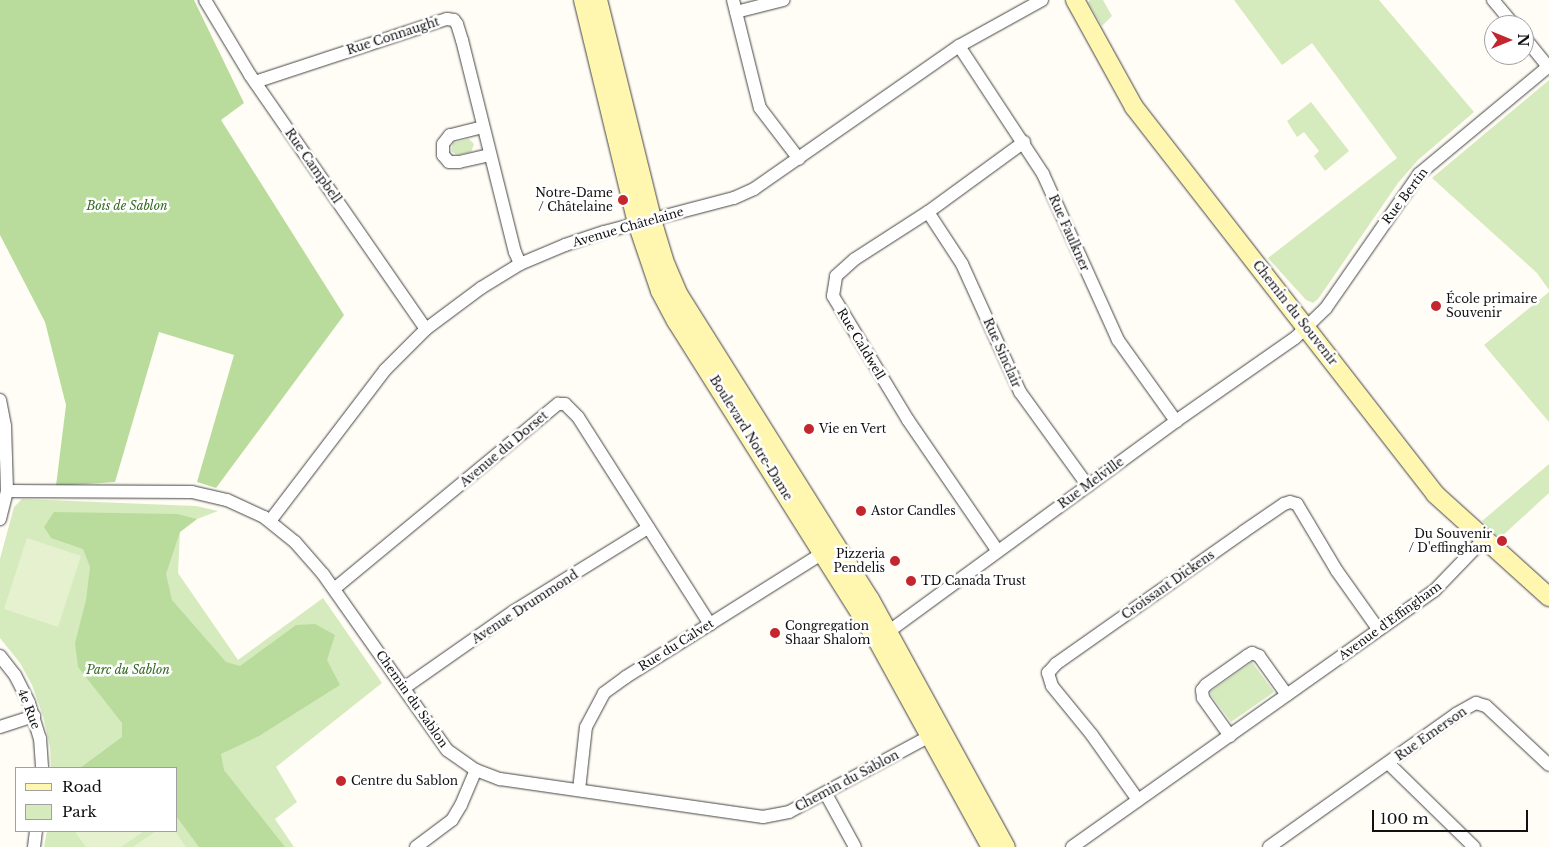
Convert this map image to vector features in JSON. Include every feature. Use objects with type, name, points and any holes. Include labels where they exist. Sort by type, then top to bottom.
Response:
[{"type":"street","name":"Rue Campbell","points":[[205,0],[255,82],[426,330]]},
{"type":"street","name":"Boulevard Notre-Dame","points":[[583,0],[645,221]]},
{"type":"street","name":"Boulevard Notre-Dame","points":[[598,0],[645,221],[654,276],[676,321],[829,549],[883,636],[936,733],[991,847]]},
{"type":"street","points":[[783,0],[735,6],[760,108],[799,159]]},
{"type":"street","name":"Avenue Châtelaine","points":[[270,521],[385,370],[426,330],[481,288],[520,264],[565,245],[745,194],[762,185],[959,46],[1042,0]]},
{"type":"street","name":"Chemin du Souvenir","points":[[1075,0],[1134,106],[1435,494],[1549,597]]},
{"type":"street","points":[[1493,0],[1506,15]]},
{"type":"street","name":"Rue Connaught","points":[[255,82],[447,19],[454,20],[462,40],[515,252],[520,264]]},
{"type":"street","name":"Rue Faulkner","points":[[959,46],[1024,142],[1043,174],[1118,340],[1176,421]]},
{"type":"street","points":[[1534,49],[1549,66]]},
{"type":"street","name":"Rue Bertin","points":[[1306,328],[1326,308],[1419,174],[1549,66]]},
{"type":"street","points":[[483,127],[450,135],[443,144],[443,155],[449,162],[459,162],[490,155]]},
{"type":"street","name":"Rue Caldwell","points":[[997,550],[908,420],[832,296],[836,276],[855,259],[928,212],[1024,142]]},
{"type":"street","name":"Rue Sinclair","points":[[928,212],[962,264],[1020,392],[1088,486]]},
{"type":"street","name":"Rue Melville","points":[[883,636],[997,550],[1306,328]]},
{"type":"street","points":[[0,400],[5,426],[7,491],[0,519]]},
{"type":"street","name":"Avenue du Dorset","points":[[334,589],[558,404],[566,404],[578,417],[710,624]]},
{"type":"street","name":"Chemin du Sablon","points":[[7,491],[192,492],[227,500],[270,521],[295,542],[334,589],[404,688],[422,717],[448,750],[476,770],[500,779],[763,816],[789,812],[826,794],[936,733]]},
{"type":"street","name":"Croissant Dickens","points":[[1138,800],[1092,735],[1052,686],[1048,673],[1056,664],[1235,537],[1284,504],[1290,502],[1297,504],[1337,571],[1379,630]]},
{"type":"street","name":"Avenue Drummond","points":[[404,688],[514,611],[648,528]]},
{"type":"street","name":"Avenue d'Effingham","points":[[1072,847],[1438,588],[1484,538]]},
{"type":"street","name":"Rue du Calvet","points":[[578,790],[586,727],[594,708],[604,693],[710,624],[781,582],[829,549]]},
{"type":"street","points":[[1230,736],[1202,695],[1206,684],[1247,656],[1254,654],[1262,658],[1287,695]]},
{"type":"street","name":"4e Rue","points":[[0,656],[15,675],[34,716],[40,738],[42,767]]},
{"type":"street","name":"Rue Emerson","points":[[1269,847],[1389,764],[1456,714],[1476,703],[1486,706],[1546,757]]},
{"type":"street","points":[[0,727],[34,716]]},
{"type":"street","name":"Boulevard Notre-Dame","points":[[936,733],[1006,847]]},
{"type":"street","name":"Rue Emerson","points":[[1389,764],[1466,844]]},
{"type":"street","points":[[416,847],[452,820],[461,805],[476,770]]},
{"type":"street","points":[[826,794],[855,847]]},
{"type":"street","points":[[34,847],[36,832]]},
{"type":"green space","name":"Bois de Sablon","points":[[0,0],[194,0],[244,103],[221,120],[344,315],[216,488],[197,482],[234,355],[159,332],[115,482],[56,486],[66,405],[45,322],[0,235]]},
{"type":"green space","points":[[1090,0],[1103,0],[1112,16],[1102,26],[1088,2]]},
{"type":"green space","points":[[1234,0],[1379,0],[1474,112],[1418,160],[1398,183],[1318,299],[1313,303],[1306,300],[1268,258],[1397,158],[1312,43],[1282,65]]},
{"type":"green space","points":[[1549,80],[1549,290],[1537,273],[1432,178]]},
{"type":"green space","points":[[1311,102],[1349,151],[1325,171],[1314,156],[1319,151],[1304,132],[1297,137],[1287,121]]},
{"type":"green space","points":[[469,139],[474,144],[471,152],[457,155],[451,151],[453,143]]},
{"type":"green space","points":[[1549,292],[1549,422],[1484,345]]},
{"type":"green space","points":[[1549,464],[1549,493],[1500,538],[1482,521]]},
{"type":"green space","name":"Parc du Sablon","points":[[22,499],[196,506],[218,511],[197,519],[180,532],[178,573],[238,660],[323,598],[382,683],[276,767],[297,802],[275,819],[294,847],[44,847],[47,832],[178,832],[178,767],[51,767],[50,747],[43,716],[32,685],[20,663],[0,638],[0,559],[14,507]]},
{"type":"green space","points":[[54,512],[177,514],[197,519],[180,532],[166,574],[172,600],[226,662],[240,666],[296,625],[315,624],[335,635],[327,660],[340,685],[259,736],[221,754],[224,770],[285,847],[199,847],[178,819],[178,767],[81,767],[122,737],[122,723],[78,667],[75,643],[86,600],[90,567],[83,549],[51,538],[44,527]]},
{"type":"green space","points":[[27,538],[81,556],[58,627],[4,609]]},
{"type":"green space","points":[[1252,662],[1274,692],[1231,722],[1211,695],[1211,691]]},
{"type":"green space","points":[[75,832],[143,832],[121,847],[86,847]]},
{"type":"green space","points":[[155,832],[176,832],[186,847],[133,847]]},
{"type":"place","name":"Notre-Dame / Châtelaine","points":[[623,200]]},
{"type":"place","name":"École primaire Souvenir","points":[[1436,306]]},
{"type":"place","name":"Vie en Vert","points":[[809,429]]},
{"type":"place","name":"Astor Candles","points":[[861,511]]},
{"type":"place","name":"Du Souvenir / D'effingham","points":[[1502,541]]},
{"type":"place","name":"Pizzeria Pendelis","points":[[895,561]]},
{"type":"place","name":"TD Canada Trust","points":[[911,581]]},
{"type":"place","name":"Congregation Shaar Shalom","points":[[775,633]]},
{"type":"place","name":"Centre du Sablon","points":[[341,781]]}]
